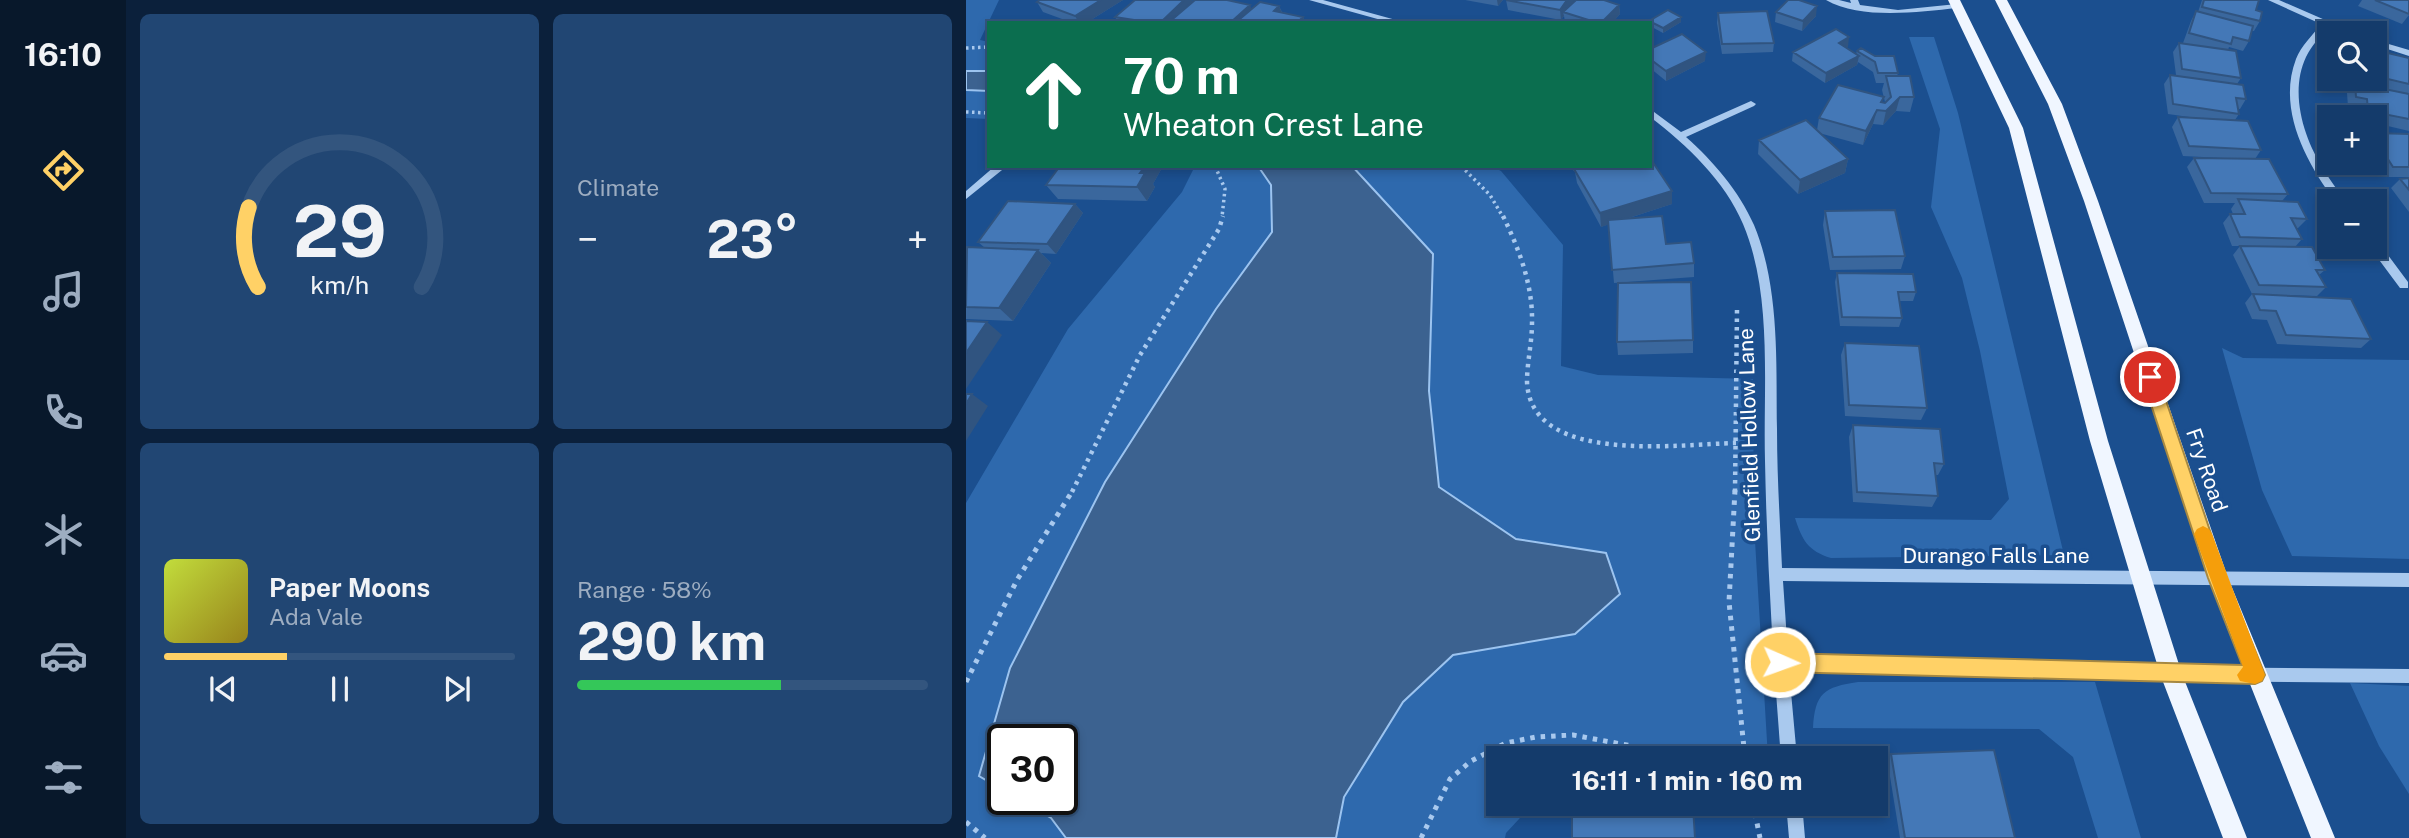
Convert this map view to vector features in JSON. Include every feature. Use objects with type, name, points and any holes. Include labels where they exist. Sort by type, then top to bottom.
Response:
[{"type":"main road","name":"Fry Road","points":[[2001,0],[2054,104],[2073,152],[2217,578],[2323,838]]},
{"type":"main road","points":[[1956,3],[2016,128],[2099,441],[2171,674],[2235,838]]},
{"type":"street","points":[[1313,0],[1395,21]]},
{"type":"street","points":[[1830,0],[1898,12],[1956,3]]},
{"type":"street","points":[[2272,0],[2318,21]]},
{"type":"street","points":[[2317,36],[2301,59],[2294,93],[2298,129],[2323,180],[2330,189]]},
{"type":"street","points":[[2387,46],[2409,54]]},
{"type":"street","points":[[1682,135],[1751,104]]},
{"type":"street","name":"Glenfield Hollow Lane","points":[[1652,113],[1682,135],[1726,187],[1748,224],[1763,275],[1775,575],[1788,746]]},
{"type":"street","points":[[966,196],[1000,168]]},
{"type":"street","points":[[2385,259],[2404,285]]},
{"type":"street","name":"Durango Falls Lane","points":[[1775,575],[2409,580]]},
{"type":"street","points":[[1780,662],[2171,674],[2409,676]]},
{"type":"street","points":[[1795,816],[1797,838]]},
{"type":"path","points":[[966,48],[987,47]]},
{"type":"path","points":[[966,112],[987,113]]},
{"type":"path","points":[[966,682],[1017,580],[1077,484],[1118,395],[1140,355],[1219,229],[1226,208],[1226,187],[1216,168]]},
{"type":"path","points":[[1463,168],[1492,199],[1505,220],[1524,264],[1532,317],[1529,390],[1537,414],[1546,424],[1558,432],[1592,442],[1736,443]]},
{"type":"path","points":[[1737,310],[1735,533],[1729,602],[1744,746]]},
{"type":"path","points":[[1500,746],[1536,737],[1573,736],[1629,746]]},
{"type":"path","points":[[1421,838],[1450,779],[1471,761],[1486,753]]},
{"type":"path","points":[[1755,816],[1759,838]]},
{"type":"path","points":[[966,822],[985,838]]},
{"type":"shaded area","points":[[966,0],[999,0],[980,40],[987,42],[987,119],[966,118]]},
{"type":"shaded area","points":[[1909,37],[1934,37],[1958,113],[2064,555],[1831,558],[1807,544],[1795,518],[1991,520],[2009,499],[1980,351],[1962,278],[1931,207],[1940,129]]},
{"type":"shaded area","points":[[966,71],[987,71],[987,91],[966,90]]},
{"type":"shaded area","points":[[1194,168],[1495,168],[1501,171],[1563,245],[1561,366],[1598,375],[1753,379],[1754,524],[1767,746],[1486,746],[1486,816],[1522,816],[1506,833],[1505,838],[966,838],[966,503],[1068,329],[1182,192]]},
{"type":"shaded area","points":[[1259,168],[1354,168],[1433,254],[1429,391],[1439,487],[1516,539],[1606,553],[1620,594],[1575,634],[1453,655],[1403,702],[1344,797],[1336,838],[1066,838],[1046,815],[1078,815],[1078,724],[994,724],[1010,668],[1105,482],[1216,309],[1272,232],[1271,185]]},
{"type":"shaded area","points":[[2222,348],[2243,358],[2409,360],[2409,559],[2292,556],[2262,490]]},
{"type":"shaded area","points":[[1858,682],[2095,682],[2141,838],[2098,838],[2073,757],[2039,729],[1813,728],[1819,699],[1837,686]]},
{"type":"shaded area","points":[[2350,683],[2409,686],[2409,794],[2379,746]]},
{"type":"shaded area","points":[[987,748],[987,781],[979,776]]},
{"type":"building","points":[[1101,0],[1075,16],[1037,2]]},
{"type":"building","points":[[1135,0],[1184,0],[1162,21],[1115,17]]},
{"type":"building","points":[[1195,0],[1227,0],[1250,5],[1232,21],[1170,21]]},
{"type":"building","points":[[1506,0],[1567,0],[1560,10]]},
{"type":"building","points":[[1576,0],[1604,0],[1619,5],[1603,21],[1592,21],[1563,12]]},
{"type":"building","points":[[1788,0],[1799,0],[1817,6],[1803,21],[1776,12]]},
{"type":"building","points":[[2204,0],[2259,0],[2256,10],[2262,12],[2260,21],[2202,7]]},
{"type":"building","points":[[2375,0],[2409,0],[2409,14]]},
{"type":"building","points":[[1260,2],[1279,6],[1274,11],[1303,17],[1299,21],[1237,21]]},
{"type":"building","points":[[1668,10],[1681,17],[1663,28],[1649,21]]},
{"type":"building","points":[[1767,11],[1774,43],[1722,44],[1718,13]]},
{"type":"building","points":[[2196,11],[2253,26],[2249,41],[2233,37],[2231,44],[2189,33]]},
{"type":"building","points":[[1836,29],[1849,37],[1839,43],[1859,56],[1826,73],[1793,52]]},
{"type":"building","points":[[1682,34],[1706,52],[1666,71],[1652,60],[1652,48]]},
{"type":"building","points":[[2179,43],[2236,51],[2241,78],[2182,69]]},
{"type":"building","points":[[1861,48],[1875,56],[1894,56],[1898,73],[1878,73],[1875,62],[1857,51]]},
{"type":"building","points":[[2387,53],[2409,58],[2409,84],[2387,79]]},
{"type":"building","points":[[2170,75],[2243,85],[2246,99],[2236,98],[2239,114],[2173,104]]},
{"type":"building","points":[[1886,76],[1910,76],[1914,97],[1900,97],[1886,111],[1877,110],[1866,131],[1819,118],[1838,85],[1884,97],[1881,102],[1885,103],[1891,97]]},
{"type":"building","points":[[2387,90],[2409,94],[2409,119],[2387,115],[2387,105],[2368,105],[2367,99],[2356,97],[2356,91]]},
{"type":"building","points":[[2178,117],[2248,121],[2261,150],[2189,146]]},
{"type":"building","points":[[1806,120],[1848,159],[1800,180],[1759,140]]},
{"type":"building","points":[[2387,133],[2409,134],[2409,167],[2393,167],[2387,158]]},
{"type":"building","points":[[2194,158],[2269,159],[2288,194],[2211,193]]},
{"type":"building","points":[[1652,161],[1672,191],[1600,213],[1574,169],[1652,168]]},
{"type":"building","points":[[1059,168],[1144,168],[1140,173],[1145,173],[1137,187],[1046,185]]},
{"type":"building","points":[[2409,178],[2409,190],[2400,179]]},
{"type":"building","points":[[2238,199],[2298,202],[2307,219],[2291,218],[2302,239],[2240,237],[2230,214],[2245,214]]},
{"type":"building","points":[[1008,201],[1075,204],[1047,244],[978,242]]},
{"type":"building","points":[[1895,210],[1905,256],[1833,257],[1825,211]]},
{"type":"building","points":[[1662,216],[1666,244],[1691,242],[1694,263],[1612,270],[1608,220]]},
{"type":"building","points":[[2240,246],[2312,247],[2325,270],[2316,270],[2326,287],[2259,285]]},
{"type":"building","points":[[967,247],[1038,250],[999,308],[966,307]]},
{"type":"building","points":[[1837,273],[1913,274],[1916,292],[1898,292],[1902,318],[1842,317]]},
{"type":"building","points":[[1691,282],[1693,340],[1617,342],[1618,283]]},
{"type":"building","points":[[2253,294],[2351,299],[2371,339],[2286,335],[2276,311],[2260,310]]},
{"type":"building","points":[[966,321],[987,322],[966,353]]},
{"type":"building","points":[[1845,343],[1919,346],[1927,408],[1849,405]]},
{"type":"building","points":[[1853,425],[1940,429],[1944,464],[1934,463],[1938,496],[1857,492]]},
{"type":"building","points":[[1994,750],[2015,838],[1905,838],[1891,754]]},
{"type":"building","points":[[1572,816],[1694,816],[1695,838],[1572,838]]},
{"type":"slow traffic","points":[[2203,534],[2255,675],[2247,675]]},
{"type":"route","points":[[1780,662],[2255,675],[2217,578],[2150,377]]}]
